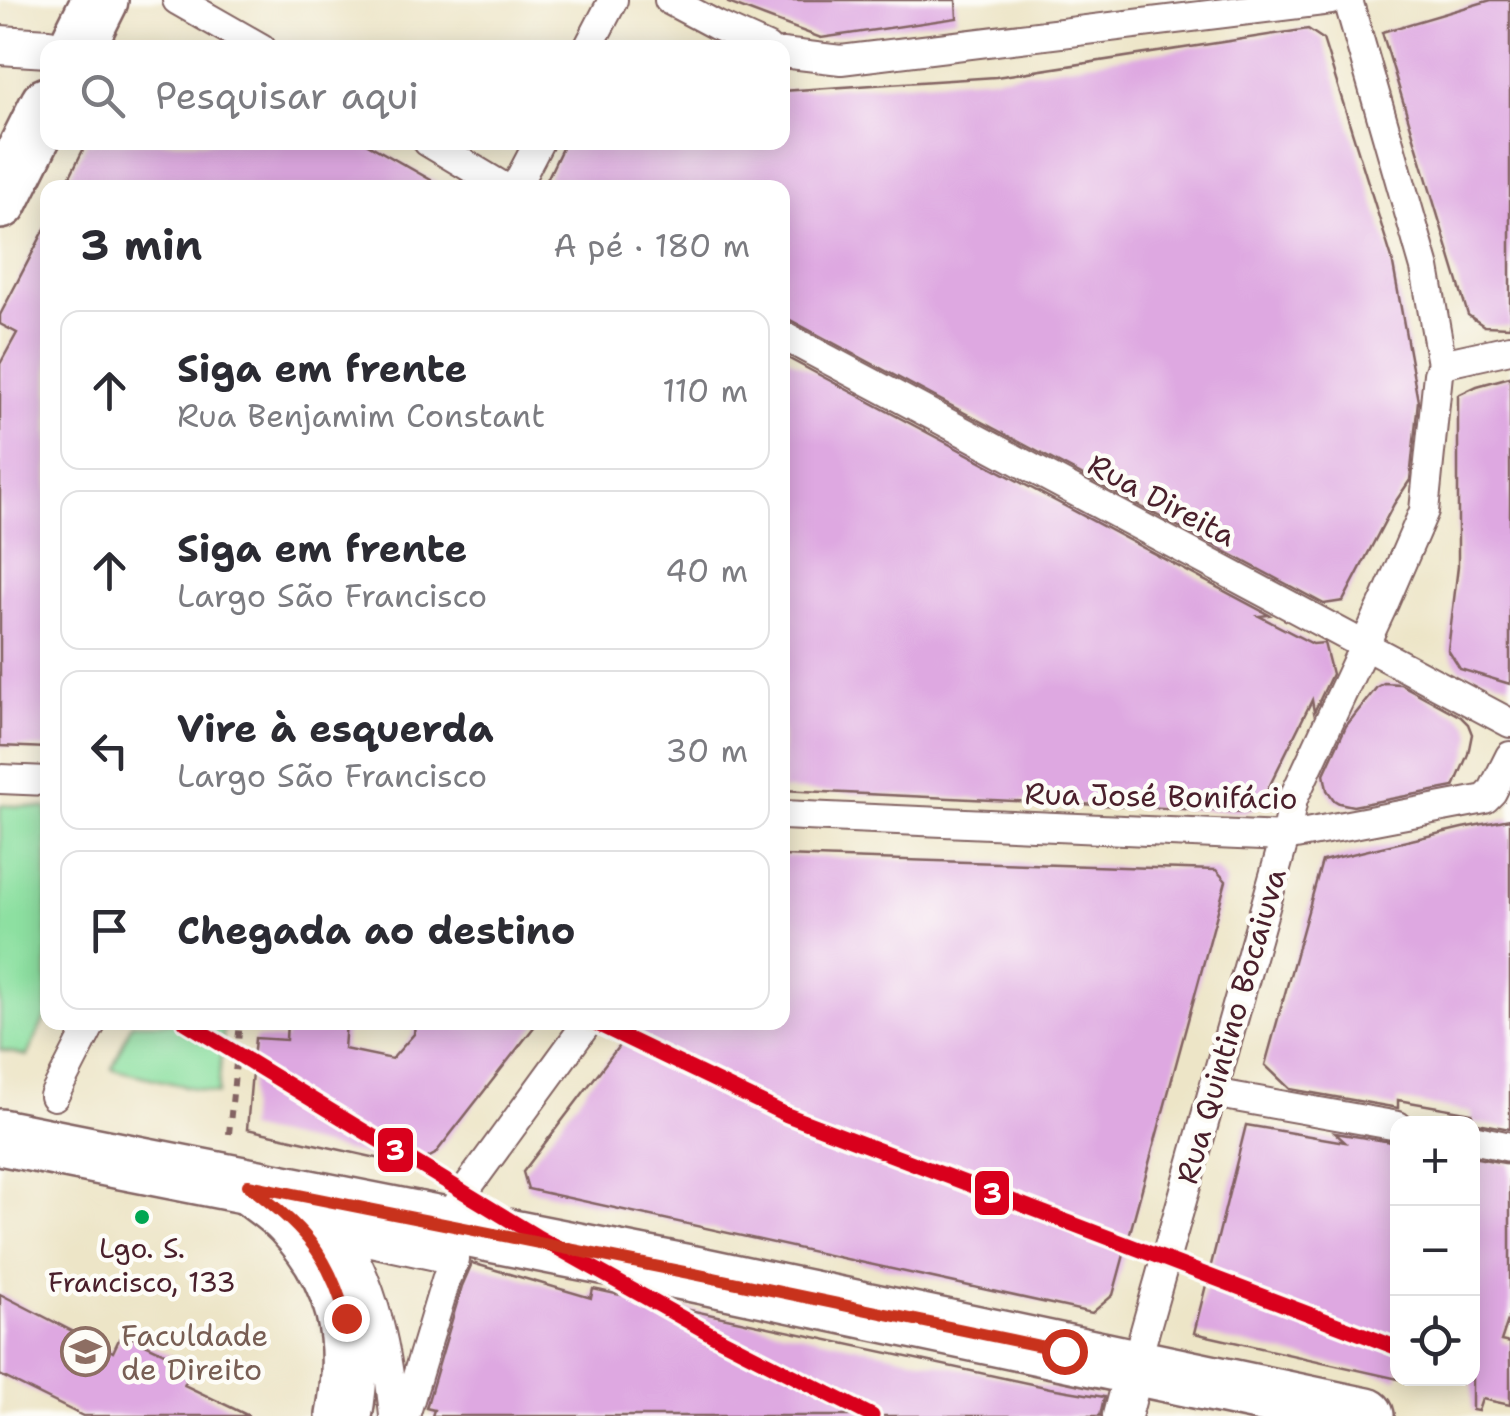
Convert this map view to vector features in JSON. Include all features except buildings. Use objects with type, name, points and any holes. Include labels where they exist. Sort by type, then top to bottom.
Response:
[{"type":"main road","points":[[80,40],[100,0]]},
{"type":"main road","points":[[0,201],[40,121]]},
{"type":"main road","points":[[0,1137],[446,1224],[1129,1391],[1366,1416]]},
{"type":"main road","points":[[248,1185],[290,1218],[323,1258],[336,1286],[346,1318],[350,1372],[344,1416]]},
{"type":"street","points":[[178,0],[247,40]]},
{"type":"street","points":[[592,40],[613,0]]},
{"type":"street","points":[[669,0],[749,40]]},
{"type":"street","points":[[790,54],[842,60],[1331,0]]},
{"type":"street","name":"Rua Quintino Bocaiuva","points":[[1129,1391],[1285,837],[1292,799],[1424,511],[1442,364],[1426,268],[1348,0]]},
{"type":"street","points":[[0,45],[40,48]]},
{"type":"street","points":[[441,150],[491,180]]},
{"type":"street","points":[[519,180],[535,150]]},
{"type":"street","name":"Rua Direita","points":[[790,339],[1510,723]]},
{"type":"street","points":[[1442,364],[1510,349]]},
{"type":"street","name":"Rua José Bonifácio","points":[[790,815],[1285,837],[1485,799],[1510,756]]},
{"type":"street","points":[[0,780],[40,781]]},
{"type":"street","points":[[54,1096],[88,1030]]},
{"type":"street","points":[[446,1224],[469,1185],[582,1030]]},
{"type":"street","points":[[1212,1093],[1390,1125]]},
{"type":"street","points":[[1480,1142],[1510,1148]]},
{"type":"street","points":[[394,1416],[390,1376],[368,1288],[342,1236],[455,1260],[405,1416]]},
{"type":"path","points":[[230,1134],[239,1030]]},
{"type":"green space","points":[[0,805],[40,808],[40,1029],[27,1056],[0,1050]]},
{"type":"green space","points":[[129,1030],[223,1030],[218,1094],[112,1069]]},
{"type":"metro line","name":"3","points":[[198,1030],[536,1236],[711,1334],[872,1416]]},
{"type":"metro line","name":"3","points":[[610,1030],[787,1115],[1390,1345]]},
{"type":"place","name":"Lgo. S. Francisco, 133","points":[[142,1217]]},
{"type":"place","name":"Faculdade de Direito","points":[[86,1352]]},
{"type":"route","points":[[346,1318],[323,1258],[290,1218],[248,1185],[1064,1351]]}]
